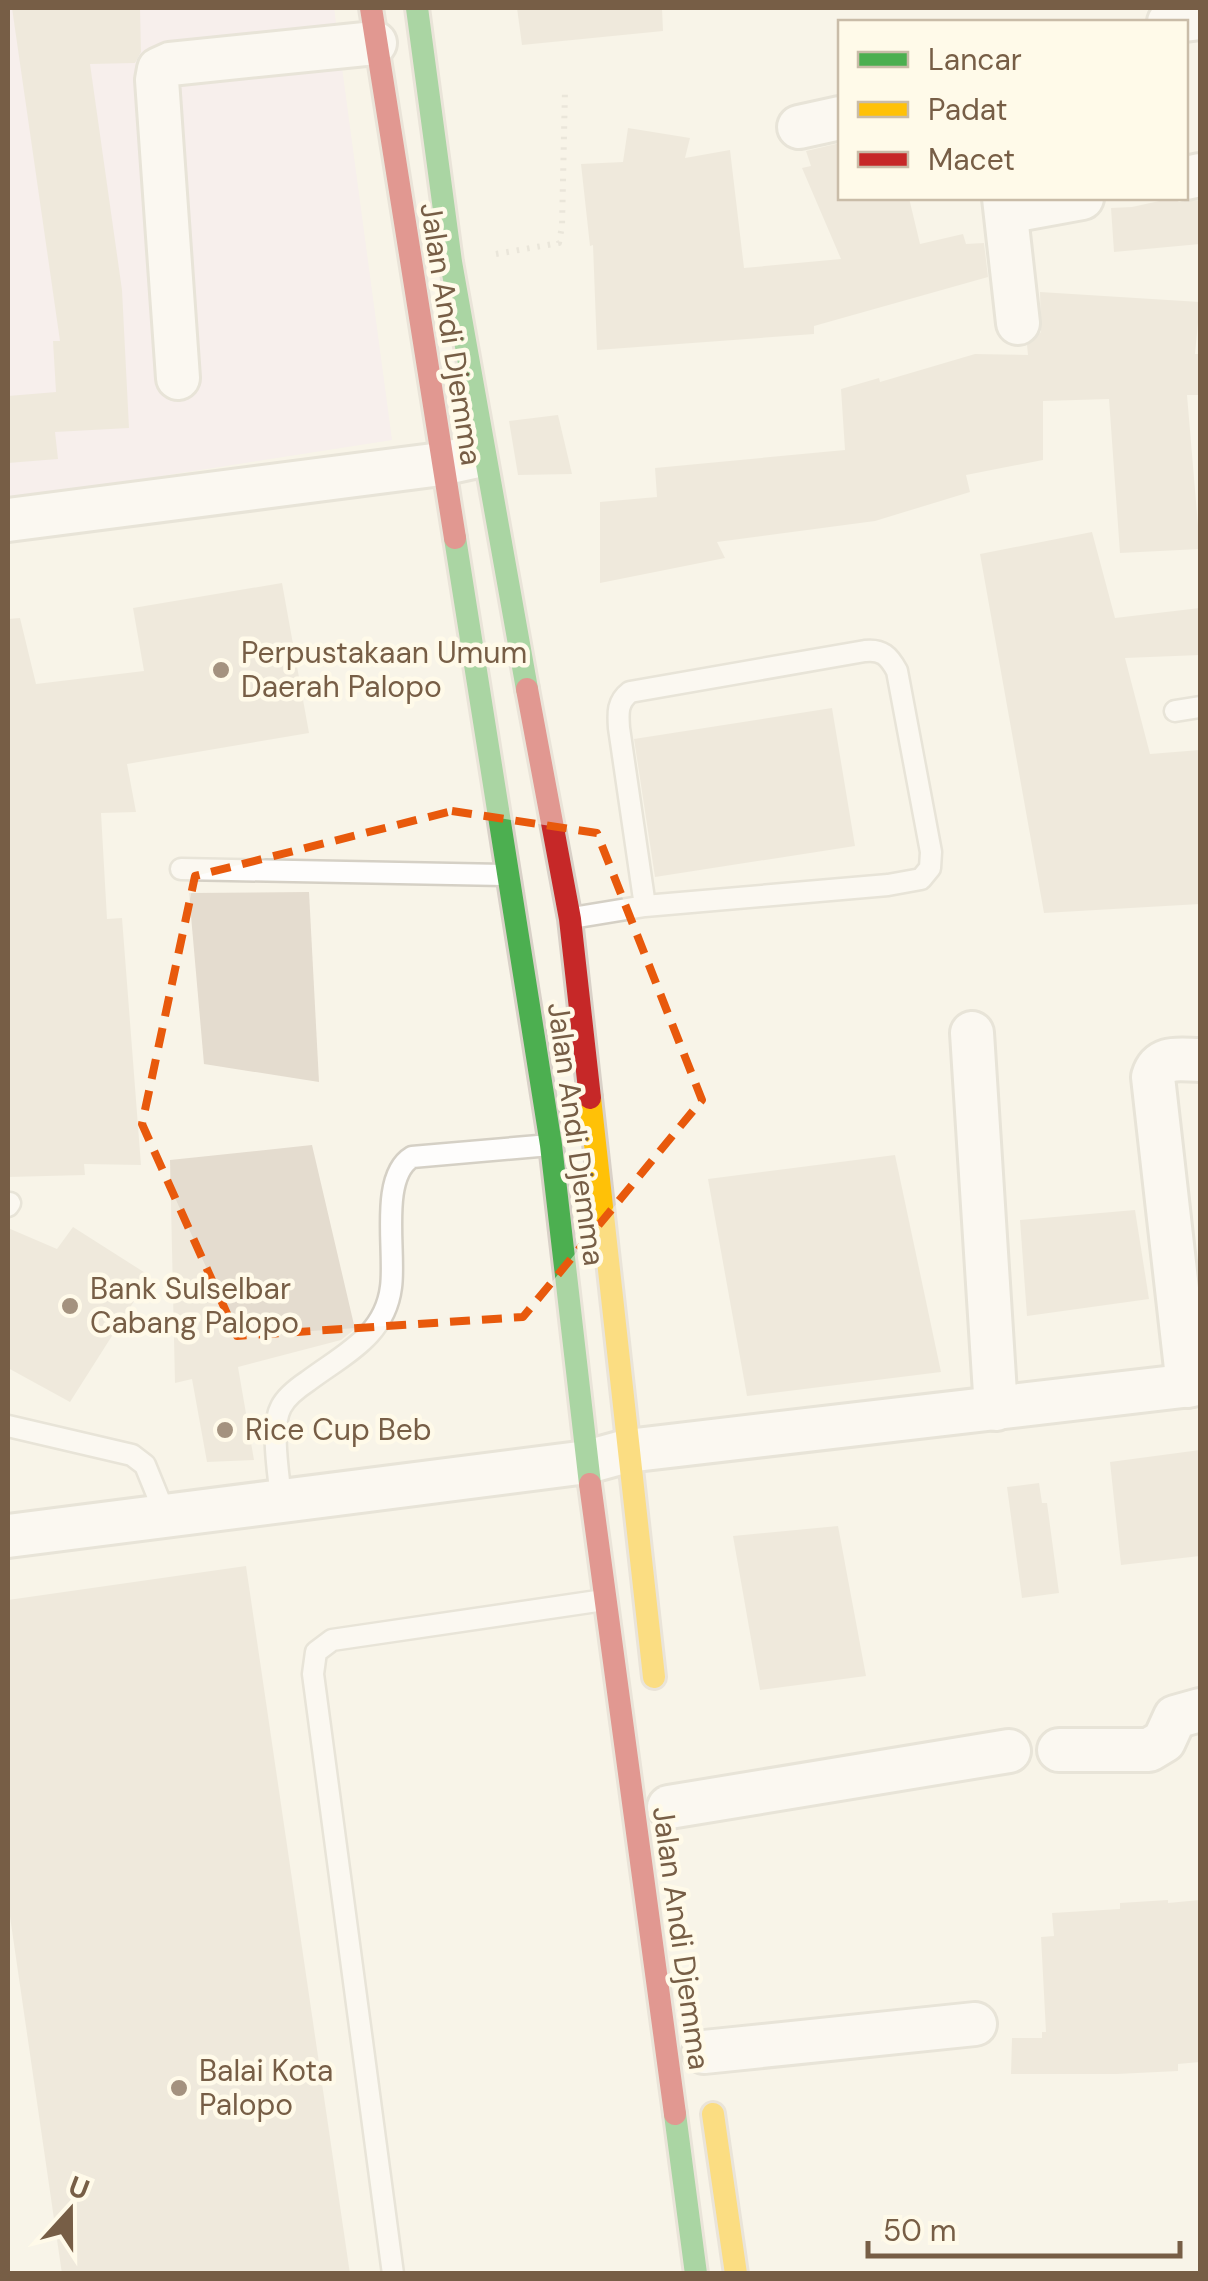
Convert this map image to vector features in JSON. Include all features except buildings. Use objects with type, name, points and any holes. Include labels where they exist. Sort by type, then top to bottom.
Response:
[{"type":"highway","name":"Jalan Andi Djemma","points":[[417,8],[451,262],[483,455],[570,919],[607,1457],[606,1600],[696,2274]]},
{"type":"highway","name":"Jalan Andi Djemma","points":[[373,26],[551,1144],[607,1457],[658,1708]]},
{"type":"highway","name":"Jalan Andi Djemma","points":[[705,2061],[736,2274]]},
{"type":"street","points":[[178,378],[157,73],[170,64],[373,26]]},
{"type":"street","points":[[798,128],[838,118]]},
{"type":"street","points":[[1018,324],[1005,205],[1060,200]]},
{"type":"street","points":[[8,520],[441,464],[483,455]]},
{"type":"street","points":[[972,1033],[996,1410]]},
{"type":"street","points":[[8,1536],[1194,1385],[1154,1077],[1156,1067],[1167,1060],[1200,1060]]},
{"type":"street","points":[[1059,1750],[1149,1750],[1164,1741],[1176,1717],[1200,1710]]},
{"type":"street","points":[[669,1807],[1008,1751]]},
{"type":"street","points":[[705,2061],[975,2024]]},
{"type":"lane","points":[[570,919],[645,906],[888,886],[911,882],[926,874],[931,852],[896,670],[890,658],[874,650],[865,651],[630,692],[625,696],[619,706],[618,728],[645,906]]},
{"type":"lane","points":[[1175,711],[1200,707]]},
{"type":"lane","points":[[180,869],[506,875]]},
{"type":"lane","points":[[281,1499],[276,1428],[280,1408],[298,1388],[375,1332],[385,1309],[391,1289],[394,1185],[404,1162],[412,1156],[551,1144]]},
{"type":"lane","points":[[8,1426],[132,1454],[145,1466],[165,1514]]},
{"type":"lane","points":[[393,2274],[313,1674],[316,1652],[332,1640],[606,1600]]},
{"type":"path","points":[[451,262],[559,242],[565,90]]},
{"type":"highlighted area","points":[[452,811],[597,833],[702,1100],[523,1317],[237,1336],[142,1124],[195,876]]},
{"type":"shaded area","points":[[8,8],[334,8],[392,440],[8,500]]},
{"type":"traffic: fast","points":[[417,8],[451,262],[527,689]]},
{"type":"traffic: fast","points":[[455,538],[551,1145],[590,1484]]},
{"type":"traffic: fast","points":[[675,2114],[696,2274]]},
{"type":"traffic: slow","points":[[590,1098],[654,1677]]},
{"type":"traffic: slow","points":[[713,2114],[736,2274]]},
{"type":"traffic: jam","points":[[371,8],[455,538]]},
{"type":"traffic: jam","points":[[527,689],[570,919],[590,1098]]},
{"type":"traffic: jam","points":[[590,1484],[675,2114]]},
{"type":"place","name":"Perpustakaan Umum Daerah Palopo","points":[[221,670]]},
{"type":"place","name":"Bank Sulselbar Cabang Palopo","points":[[70,1306]]},
{"type":"place","name":"Rice Cup Beb","points":[[225,1430]]},
{"type":"place","name":"Balai Kota Palopo","points":[[179,2088]]}]
